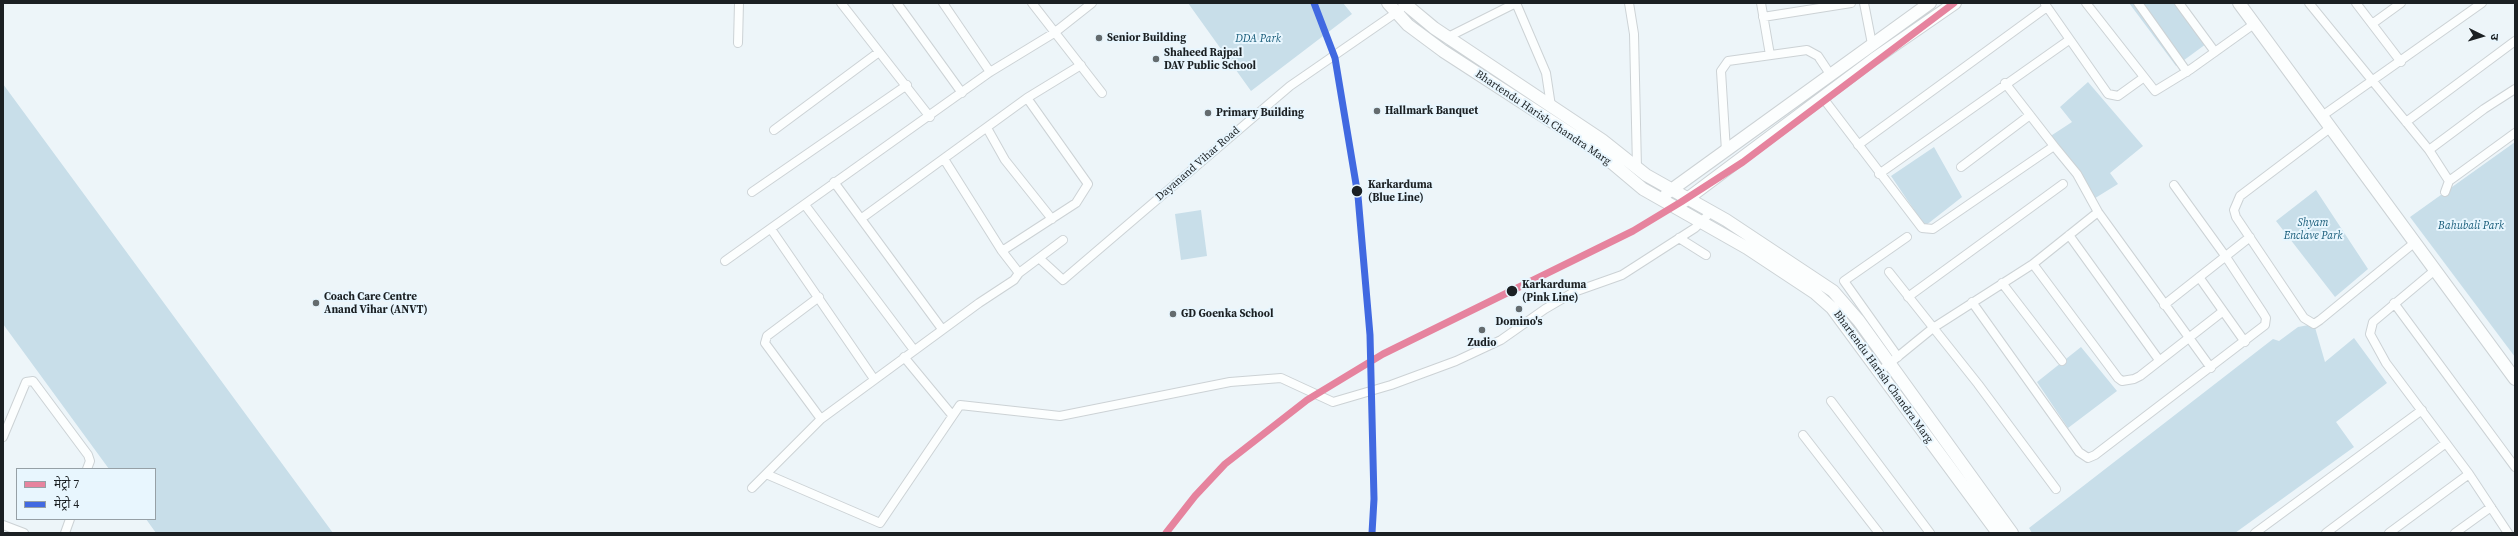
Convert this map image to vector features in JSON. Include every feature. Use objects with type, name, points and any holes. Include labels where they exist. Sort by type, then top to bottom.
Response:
[{"type":"main road","name":"Bhartendu Harish Chandra Marg","points":[[1388,3],[1402,7],[1602,140],[1637,168],[1711,212],[1833,291],[1894,360],[2012,533]]},
{"type":"main road","points":[[1659,198],[1930,3]]},
{"type":"main road","points":[[1676,208],[1823,98],[1955,3]]},
{"type":"main road","points":[[2239,3],[2414,243],[2515,378]]},
{"type":"main road","name":"Bhartendu Harish Chandra Marg","points":[[1402,7],[1408,25],[1443,51],[1599,152],[1643,189],[1747,248],[1815,293],[1832,308],[1998,533]]},
{"type":"street","points":[[738,43],[739,3]]},
{"type":"street","points":[[841,3],[907,85],[930,117]]},
{"type":"street","points":[[897,3],[962,93]]},
{"type":"street","points":[[943,3],[990,72]]},
{"type":"street","points":[[1032,3],[1102,93]]},
{"type":"street","points":[[725,261],[805,205],[834,182],[930,117],[990,72],[1054,33],[1092,3]]},
{"type":"street","points":[[1448,37],[1516,3],[1546,73],[1551,106]]},
{"type":"street","points":[[1629,3],[1634,34],[1637,168]]},
{"type":"street","points":[[1761,3],[1770,55]]},
{"type":"street","points":[[1763,17],[1851,3]]},
{"type":"street","points":[[1864,3],[1872,44]]},
{"type":"street","points":[[2138,3],[2187,72]]},
{"type":"street","points":[[2179,3],[2215,52]]},
{"type":"street","points":[[2309,3],[2429,150],[2449,181]]},
{"type":"street","points":[[2356,3],[2401,62]]},
{"type":"street","points":[[2372,24],[2401,3]]},
{"type":"street","points":[[2322,116],[2373,82],[2482,3]]},
{"type":"street","points":[[2088,4],[2143,78],[2152,89],[2158,91],[2254,24]]},
{"type":"street","points":[[1858,145],[2045,5],[2111,96],[2124,93],[2143,78]]},
{"type":"street","name":"Dayanand Vihar Road","points":[[1039,258],[1063,280],[1290,86],[1402,7]]},
{"type":"street","points":[[1879,174],[2005,83],[2069,40]]},
{"type":"street","points":[[2406,122],[2515,41]]},
{"type":"street","points":[[1726,151],[1722,68],[1728,61],[1807,50],[1813,52],[1830,74]]},
{"type":"street","points":[[774,130],[879,52]]},
{"type":"street","points":[[862,218],[1027,98],[1081,65]]},
{"type":"street","points":[[2005,83],[2077,174],[2098,212],[2211,368]]},
{"type":"street","points":[[752,192],[907,85]]},
{"type":"street","points":[[2429,150],[2484,108],[2515,90]]},
{"type":"street","points":[[1002,251],[1076,203],[1088,184],[1027,98]]},
{"type":"street","points":[[1823,98],[1879,174],[1922,228],[1933,229],[2054,146]]},
{"type":"street","points":[[1961,167],[2030,115]]},
{"type":"street","points":[[987,128],[1005,160],[1052,219]]},
{"type":"street","points":[[2330,128],[2240,196],[2234,210],[2236,217],[2304,318],[2314,324],[2414,243]]},
{"type":"street","points":[[2445,192],[2449,181],[2515,133]]},
{"type":"street","points":[[944,159],[1002,251],[1019,273]]},
{"type":"street","points":[[834,182],[862,218],[942,330]]},
{"type":"street","points":[[1908,297],[2063,184]]},
{"type":"street","points":[[1972,302],[2079,452],[2088,458],[2261,330],[2266,318],[2226,257],[2174,185]]},
{"type":"street","points":[[805,205],[914,350]]},
{"type":"street","points":[[766,474],[880,523],[960,405],[1060,416],[1230,382],[1282,378],[1332,402],[1391,385],[1449,363],[1501,340],[1550,306],[1574,292],[1622,275],[1679,238],[1711,212]]},
{"type":"street","points":[[1879,372],[1933,328],[2033,264],[2098,212]]},
{"type":"street","points":[[770,229],[819,297],[874,379]]},
{"type":"street","points":[[2069,235],[2159,360]]},
{"type":"street","points":[[1894,360],[1844,280],[1906,237]]},
{"type":"street","points":[[2164,305],[2250,237]]},
{"type":"street","points":[[1679,238],[1706,255]]},
{"type":"street","points":[[752,488],[821,418],[904,357],[1014,280],[1019,273],[1063,240]]},
{"type":"street","points":[[2033,264],[2118,378],[2122,381],[2134,379],[2189,339],[2222,312]]},
{"type":"street","points":[[2435,270],[2373,322],[2370,334],[2386,363],[2469,474],[2508,533]]},
{"type":"street","points":[[1889,272],[1978,384],[2056,489]]},
{"type":"street","points":[[2199,277],[2222,312],[2245,342]]},
{"type":"street","points":[[2002,283],[2062,361]]},
{"type":"street","points":[[819,297],[767,336],[765,343],[821,418]]},
{"type":"street","points":[[2394,303],[2515,467]]},
{"type":"street","points":[[904,357],[952,416]]},
{"type":"street","points":[[3,437],[26,382],[33,381],[88,455],[90,462],[87,468]]},
{"type":"street","points":[[1831,400],[1930,533]]},
{"type":"street","points":[[2255,533],[2422,410]]},
{"type":"street","points":[[1803,436],[1879,533]]},
{"type":"street","points":[[2326,533],[2446,444]]},
{"type":"street","points":[[2389,533],[2469,474]]},
{"type":"street","points":[[2456,533],[2491,506]]},
{"type":"street","points":[[65,533],[70,520]]},
{"type":"street","points":[[3,525],[24,533]]},
{"type":"green space","name":"DDA Park","points":[[1188,3],[1343,3],[1352,14],[1251,91]]},
{"type":"green space","points":[[2129,3],[2174,3],[2206,44],[2176,66]]},
{"type":"green space","points":[[2088,82],[2143,146],[2110,173],[2118,184],[2092,200],[2046,139],[2072,122],[2060,107]]},
{"type":"green space","points":[[3,84],[333,533],[156,533],[147,520],[156,520],[156,468],[108,468],[3,324]]},
{"type":"green space","name":"Bahubali Park","points":[[2515,142],[2515,357],[2410,217]]},
{"type":"green space","points":[[1934,147],[1962,197],[1925,226],[1891,176]]},
{"type":"green space","name":"Shyam Enclave Park","points":[[2316,190],[2368,269],[2335,297],[2276,221]]},
{"type":"green space","points":[[1201,210],[1207,256],[1181,260],[1175,214]]},
{"type":"green space","points":[[2314,324],[2325,362],[2354,338],[2387,383],[2336,422],[2354,447],[2235,533],[2032,533],[2029,528],[2273,339],[2279,341],[2298,327]]},
{"type":"green space","points":[[2081,347],[2117,391],[2068,428],[2037,382]]},
{"type":"metro line","name":"4","points":[[1314,3],[1335,58],[1358,196],[1370,335],[1374,499],[1372,533]]},
{"type":"metro line","name":"7","points":[[1166,533],[1195,496],[1225,464],[1307,400],[1383,354],[1633,231],[1681,202],[1743,162],[1954,3]]},
{"type":"place","name":"Senior Building","points":[[1099,38]]},
{"type":"place","name":"Shaheed Rajpal DAV Public School","points":[[1156,59]]},
{"type":"place","name":"Hallmark Banquet","points":[[1377,111]]},
{"type":"place","name":"Primary Building","points":[[1208,113]]},
{"type":"place","name":"Karkarduma (Blue Line)","points":[[1357,191]]},
{"type":"place","name":"Karkarduma (Pink Line)","points":[[1512,291]]},
{"type":"place","name":"Coach Care Centre Anand Vihar (ANVT)","points":[[316,303]]},
{"type":"place","name":"Domino's","points":[[1519,309]]},
{"type":"place","name":"GD Goenka School","points":[[1173,314]]},
{"type":"place","name":"Zudio","points":[[1482,330]]}]
